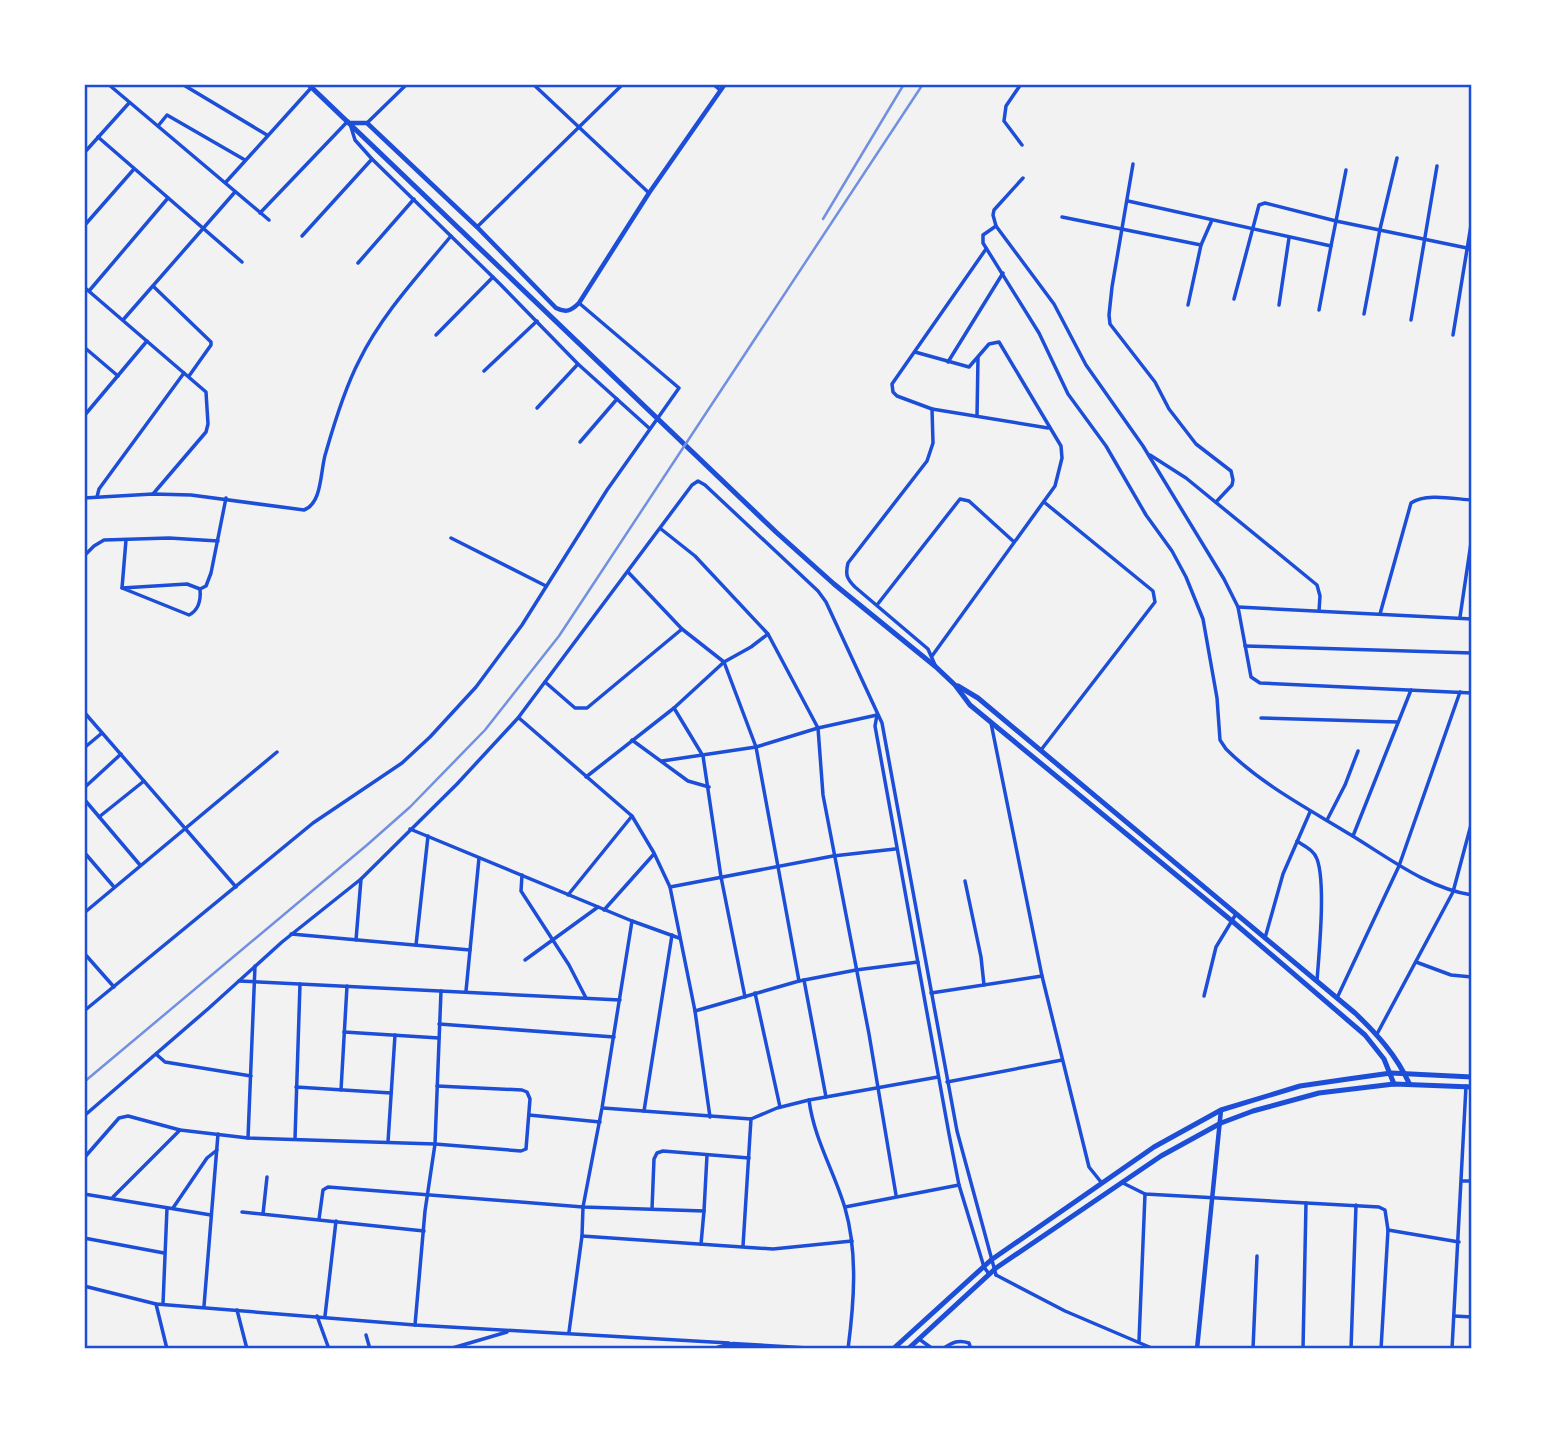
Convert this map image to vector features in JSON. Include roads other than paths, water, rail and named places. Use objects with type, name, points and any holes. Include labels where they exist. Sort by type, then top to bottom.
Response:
[{"type":"main road","points":[[310,86],[776,532],[834,584],[936,667],[955,685],[970,705],[1232,921],[1365,1035],[1384,1059],[1394,1084]]},
{"type":"main road","points":[[955,685],[978,698],[1337,998],[1377,1034],[1405,1073],[1409,1083]]},
{"type":"main road","points":[[893,1349],[991,1260],[1154,1147],[1221,1110],[1300,1086],[1391,1073],[1472,1077]]},
{"type":"main road","points":[[908,1349],[989,1274],[996,1272],[1121,1182],[1221,1123],[1253,1111],[1319,1093],[1409,1083],[1469,1087]]},
{"type":"street","points":[[108,84],[269,220]]},
{"type":"street","points":[[182,84],[267,135]]},
{"type":"street","points":[[367,123],[407,84]]},
{"type":"street","points":[[533,84],[649,192]]},
{"type":"street","points":[[477,227],[623,84]]},
{"type":"street","points":[[713,84],[720,90]]},
{"type":"street","points":[[260,213],[349,122],[367,123],[477,227],[556,308],[569,311],[579,303],[649,192],[724,84]]},
{"type":"street","points":[[1021,84],[1006,106],[1004,121],[1022,145]]},
{"type":"street","points":[[226,183],[310,86]]},
{"type":"street","points":[[84,153],[130,102]]},
{"type":"street","points":[[158,126],[167,115],[245,160]]},
{"type":"street","points":[[349,122],[355,140],[372,159],[578,364],[649,428]]},
{"type":"street","points":[[98,137],[242,262]]},
{"type":"street","points":[[1364,314],[1397,158]]},
{"type":"street","points":[[302,236],[372,159]]},
{"type":"street","points":[[1133,164],[1112,287],[1110,324],[1155,382],[1169,409],[1196,444],[1231,471],[1232,485],[1216,502]]},
{"type":"street","points":[[1411,320],[1437,166]]},
{"type":"street","points":[[84,226],[134,169]]},
{"type":"street","points":[[1320,310],[1346,170]]},
{"type":"street","points":[[1023,178],[994,210],[996,226],[1054,304],[1086,365],[1148,454],[1224,579],[1238,607],[1251,677],[1260,683],[1472,693]]},
{"type":"street","points":[[123,320],[235,192]]},
{"type":"street","points":[[89,291],[168,198]]},
{"type":"street","points":[[358,262],[414,199]]},
{"type":"street","points":[[1128,201],[1331,246]]},
{"type":"street","points":[[1234,299],[1257,208],[1265,203],[1472,251]]},
{"type":"street","points":[[1062,217],[1200,245]]},
{"type":"street","points":[[1453,334],[1472,219]]},
{"type":"street","points":[[1188,305],[1200,245],[1212,220]]},
{"type":"street","points":[[996,226],[983,235],[983,243],[1039,333],[1068,394],[1106,446],[1186,577],[1203,618],[1212,657],[1220,740],[1234,757],[1287,797],[1399,866],[1453,892],[1472,895]]},
{"type":"street","points":[[84,498],[153,494],[226,498],[304,510],[310,508],[316,499],[325,454],[358,362],[392,306],[451,236]]},
{"type":"street","points":[[1279,305],[1289,238]]},
{"type":"street","points":[[987,248],[892,384],[893,392],[932,409],[1049,428]]},
{"type":"street","points":[[948,362],[1003,273]]},
{"type":"street","points":[[436,335],[493,277]]},
{"type":"street","points":[[97,497],[99,489],[211,345],[211,342],[153,286]]},
{"type":"street","points":[[84,287],[206,392],[206,432],[153,494]]},
{"type":"street","points":[[84,1011],[313,823],[402,763],[476,687],[522,625],[649,428],[679,388],[579,303]]},
{"type":"street","points":[[484,371],[537,321]]},
{"type":"street","points":[[84,415],[147,341]]},
{"type":"street","points":[[915,352],[969,367],[989,344],[999,342],[1061,446],[1062,458],[1055,486],[932,656]]},
{"type":"street","points":[[84,347],[118,376]]},
{"type":"street","points":[[977,416],[978,356]]},
{"type":"street","points":[[537,408],[578,364]]},
{"type":"street","points":[[580,442],[618,399]]},
{"type":"street","points":[[932,409],[933,443],[927,461],[848,563],[846,576],[928,649],[936,667]]},
{"type":"street","points":[[1148,454],[1186,478],[1317,585],[1320,611]]},
{"type":"street","points":[[84,1116],[291,934],[361,879],[457,784],[518,718],[692,485],[698,481],[818,591],[882,723],[957,1132],[996,1272],[1065,1311],[1154,1349]]},
{"type":"street","points":[[122,588],[187,584],[200,589],[206,586],[226,498]]},
{"type":"street","points":[[1380,614],[1411,503],[1429,498],[1472,500]]},
{"type":"street","points":[[877,605],[960,499],[969,501],[1013,541]]},
{"type":"street","points":[[1041,750],[1155,602],[1156,597],[1153,591],[1044,502]]},
{"type":"street","points":[[660,529],[695,556],[768,634],[818,728],[822,795],[896,1195]]},
{"type":"street","points":[[1460,618],[1472,536]]},
{"type":"street","points":[[84,556],[104,540],[169,538],[218,541]]},
{"type":"street","points":[[451,538],[546,586]]},
{"type":"street","points":[[122,588],[126,540]]},
{"type":"street","points":[[628,572],[682,629],[724,662],[756,747],[777,866],[826,1097]]},
{"type":"street","points":[[122,588],[189,615],[199,606],[200,589]]},
{"type":"street","points":[[1238,607],[1472,619]]},
{"type":"street","points":[[545,682],[575,708],[587,708],[682,629]]},
{"type":"street","points":[[586,777],[674,708],[724,662],[768,634]]},
{"type":"street","points":[[1245,646],[1472,653]]},
{"type":"street","points":[[1353,836],[1411,690]]},
{"type":"street","points":[[1337,998],[1399,866],[1460,692]]},
{"type":"street","points":[[674,708],[703,756],[721,877],[745,997]]},
{"type":"street","points":[[84,712],[236,887]]},
{"type":"street","points":[[662,761],[756,747],[818,728],[877,715]]},
{"type":"street","points":[[877,715],[875,726],[896,848],[959,1185],[984,1267],[989,1274]]},
{"type":"street","points":[[518,718],[632,816],[654,853],[670,887],[695,1010],[710,1116]]},
{"type":"street","points":[[1261,718],[1398,722]]},
{"type":"street","points":[[991,721],[1042,976],[1089,1167],[1101,1182]]},
{"type":"street","points":[[84,748],[102,733]]},
{"type":"street","points":[[632,740],[688,781],[709,787]]},
{"type":"street","points":[[1327,820],[1358,751]]},
{"type":"street","points":[[84,913],[277,752]]},
{"type":"street","points":[[84,788],[121,754]]},
{"type":"street","points":[[99,817],[144,781]]},
{"type":"street","points":[[84,799],[140,865]]},
{"type":"street","points":[[1265,938],[1283,874],[1311,811]]},
{"type":"street","points":[[568,895],[632,816]]},
{"type":"street","points":[[1377,1034],[1453,892],[1472,821]]},
{"type":"street","points":[[410,829],[604,910],[679,938]]},
{"type":"street","points":[[415,945],[428,836]]},
{"type":"street","points":[[1297,841],[1314,853],[1319,871],[1320,945],[1317,981]]},
{"type":"street","points":[[670,887],[833,856],[896,848]]},
{"type":"street","points":[[84,852],[114,887]]},
{"type":"street","points":[[604,910],[654,853]]},
{"type":"street","points":[[466,992],[479,858]]},
{"type":"street","points":[[522,875],[521,891],[586,998]]},
{"type":"street","points":[[356,940],[361,879]]},
{"type":"street","points":[[965,881],[984,985]]},
{"type":"street","points":[[84,901],[90,908]]},
{"type":"street","points":[[525,960],[598,907]]},
{"type":"street","points":[[1204,996],[1216,947],[1236,914]]},
{"type":"street","points":[[569,1332],[582,1236],[583,1208],[600,1122],[632,921]]},
{"type":"street","points":[[291,934],[470,950]]},
{"type":"street","points":[[644,1111],[672,935]]},
{"type":"street","points":[[84,953],[114,988]]},
{"type":"street","points":[[695,1010],[801,980],[918,962]]},
{"type":"street","points":[[1416,962],[1451,975],[1472,977]]},
{"type":"street","points":[[248,1138],[256,966]]},
{"type":"street","points":[[932,993],[1042,976]]},
{"type":"street","points":[[239,981],[620,1000]]},
{"type":"street","points":[[295,1140],[300,984]]},
{"type":"street","points":[[341,1090],[347,986]]},
{"type":"street","points":[[415,1325],[435,1144],[440,991]]},
{"type":"street","points":[[755,993],[780,1107]]},
{"type":"street","points":[[439,1024],[614,1037]]},
{"type":"street","points":[[344,1032],[439,1038]]},
{"type":"street","points":[[388,1143],[395,1035]]},
{"type":"street","points":[[156,1054],[165,1062],[251,1076]]},
{"type":"street","points":[[947,1082],[1063,1060]]},
{"type":"street","points":[[602,1108],[751,1119],[780,1107],[809,1100],[938,1077]]},
{"type":"street","points":[[84,1158],[119,1118],[128,1116],[180,1130],[248,1138],[435,1144],[522,1152],[526,1149],[530,1099],[527,1092],[437,1086]]},
{"type":"street","points":[[296,1087],[391,1093]]},
{"type":"street","points":[[1452,1349],[1469,1087]]},
{"type":"street","points":[[809,1100],[818,1139],[845,1207],[852,1241],[853,1310],[848,1349]]},
{"type":"street","points":[[1197,1349],[1221,1110]]},
{"type":"street","points":[[529,1115],[600,1122]]},
{"type":"street","points":[[743,1246],[751,1119]]},
{"type":"street","points":[[113,1197],[180,1130]]},
{"type":"street","points":[[204,1306],[218,1134]]},
{"type":"street","points":[[163,1304],[164,1253],[170,1208],[207,1158],[217,1150]]},
{"type":"street","points":[[652,1209],[654,1159],[657,1153],[663,1151],[749,1158]]},
{"type":"street","points":[[701,1244],[708,1155]]},
{"type":"street","points":[[263,1214],[267,1177]]},
{"type":"street","points":[[1462,1181],[1472,1181]]},
{"type":"street","points":[[1121,1182],[1145,1194],[1356,1205],[1385,1210],[1388,1230],[1381,1349]]},
{"type":"street","points":[[845,1207],[896,1195],[959,1185]]},
{"type":"street","points":[[319,1219],[321,1197],[323,1190],[328,1187],[583,1208],[704,1211]]},
{"type":"street","points":[[84,1194],[211,1215]]},
{"type":"street","points":[[1139,1341],[1145,1194]]},
{"type":"street","points":[[1303,1349],[1306,1203]]},
{"type":"street","points":[[1351,1349],[1356,1205]]},
{"type":"street","points":[[242,1212],[425,1231]]},
{"type":"street","points":[[326,1316],[336,1220]]},
{"type":"street","points":[[1388,1230],[1459,1242]]},
{"type":"street","points":[[582,1236],[774,1249],[852,1241]]},
{"type":"street","points":[[84,1238],[164,1253]]},
{"type":"street","points":[[1253,1349],[1257,1256]]},
{"type":"street","points":[[84,1286],[156,1304],[415,1325],[569,1332],[630,1339],[817,1349]]},
{"type":"street","points":[[156,1304],[167,1349]]},
{"type":"street","points":[[237,1310],[247,1349]]},
{"type":"street","points":[[317,1316],[329,1349]]},
{"type":"street","points":[[1454,1316],[1472,1317]]},
{"type":"street","points":[[449,1349],[512,1330]]},
{"type":"street","points":[[366,1335],[370,1349]]},
{"type":"street","points":[[919,1339],[933,1349]]},
{"type":"street","points":[[942,1349],[956,1340],[969,1343],[971,1349]]},
{"type":"street","points":[[713,1349],[733,1344]]},
{"type":"railway","points":[[823,219],[904,84]]},
{"type":"railway","points":[[84,1082],[367,845],[410,807],[485,730],[559,636],[923,84]]}]
